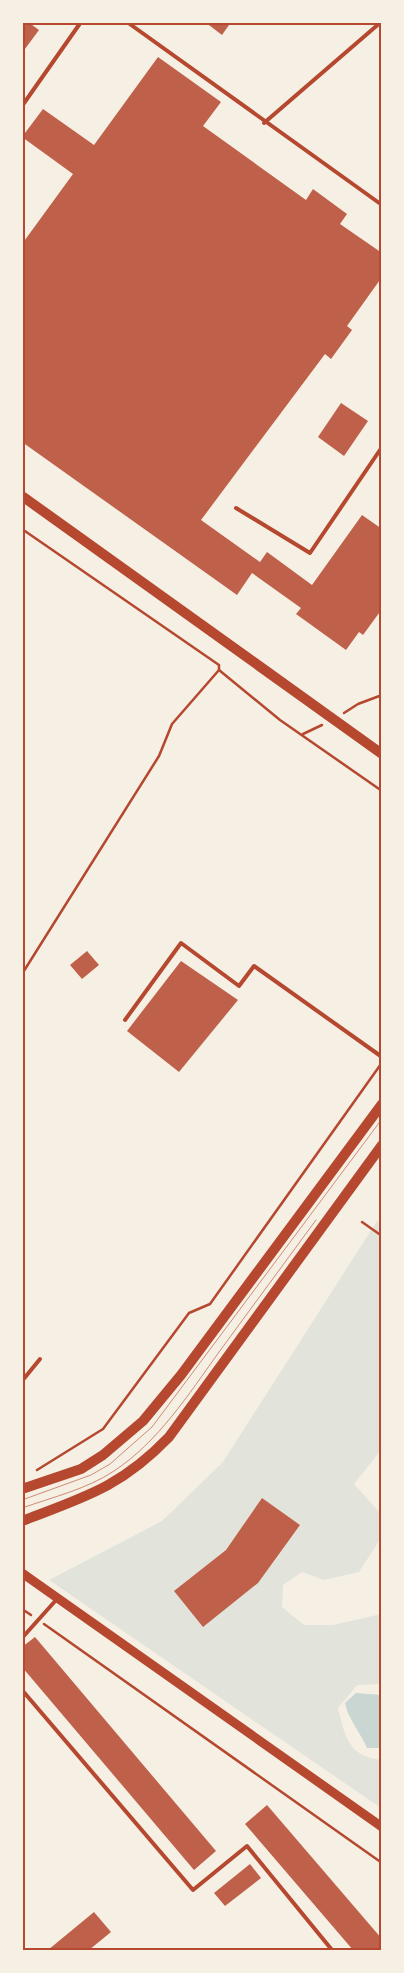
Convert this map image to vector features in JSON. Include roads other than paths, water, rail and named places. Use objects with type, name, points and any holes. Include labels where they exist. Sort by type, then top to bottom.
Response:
[{"type":"main road","points":[[22,496],[382,754]]},
{"type":"main road","points":[[22,1489],[81,1469],[103,1455],[143,1421],[181,1375],[382,1104]]},
{"type":"main road","points":[[22,1521],[99,1492],[128,1475],[152,1455],[169,1437],[382,1145]]},
{"type":"street","points":[[22,1573],[382,1827]]},
{"type":"lane","points":[[22,106],[81,22]]},
{"type":"lane","points":[[127,22],[264,123],[382,205]]},
{"type":"lane","points":[[264,123],[381,22]]},
{"type":"lane","points":[[236,508],[310,553],[382,447]]},
{"type":"lane","points":[[125,1020],[181,943],[239,986],[254,966],[382,1058]]},
{"type":"lane","points":[[22,1382],[40,1360]]},
{"type":"lane","points":[[22,1638],[59,1598]]},
{"type":"lane","points":[[22,1690],[193,1890],[247,1846],[332,1950]]},
{"type":"tram line","points":[[22,1500],[91,1475],[110,1464],[152,1427],[382,1119]]},
{"type":"tram line","points":[[22,1508],[93,1483],[114,1471],[145,1446],[172,1416],[316,1220]]}]
